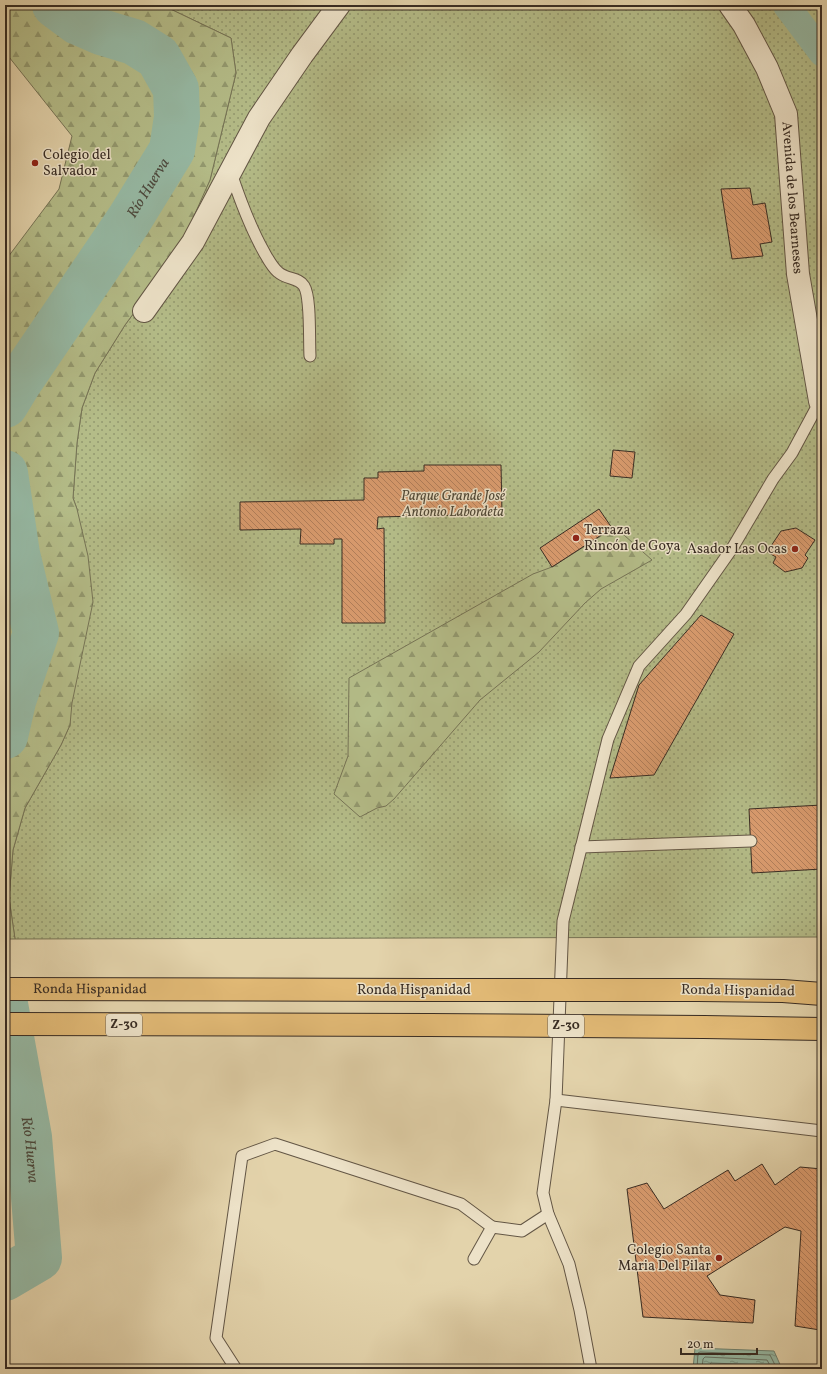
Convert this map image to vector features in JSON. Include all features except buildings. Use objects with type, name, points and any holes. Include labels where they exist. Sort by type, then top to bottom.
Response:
[{"type":"highway","name":"Ronda Hispanidad","points":[[5,989],[698,990],[822,994]]},
{"type":"highway","name":"Z-30","points":[[5,1024],[704,1026],[822,1029]]},
{"type":"street","points":[[322,5],[323,26]]},
{"type":"street","points":[[144,311],[193,242],[259,118],[338,5]]},
{"type":"street","name":"Avenida de los Bearneses","points":[[730,5],[744,25],[767,68],[786,114],[798,274],[821,402]]},
{"type":"lane","points":[[230,172],[242,207],[270,262],[278,272],[287,278],[296,279],[304,286],[308,298],[310,356]]},
{"type":"lane","points":[[591,1369],[580,1310],[569,1264],[548,1214],[543,1193],[556,1100],[563,921],[608,738],[640,666],[686,614],[733,547],[773,480],[792,453],[821,402]]},
{"type":"lane","points":[[581,848],[750,841]]},
{"type":"lane","points":[[556,1100],[822,1130]]},
{"type":"lane","points":[[236,1369],[216,1338],[242,1156],[275,1144],[461,1204],[492,1227],[522,1231],[548,1214]]},
{"type":"lane","points":[[474,1259],[492,1227]]},
{"type":"green space","points":[[5,5],[162,5],[231,38],[236,73],[210,180],[177,254],[125,325],[95,373],[82,408],[77,443],[73,498],[88,556],[93,602],[72,703],[70,725],[61,745],[25,808],[13,850],[9,898],[15,939],[5,939],[5,261],[59,189],[72,136],[5,52]]},
{"type":"green space","name":"Parque Grande José Antonio Labordeta","points":[[162,5],[822,5],[822,937],[15,939],[9,898],[13,850],[25,808],[61,745],[70,725],[77,509],[73,498],[77,443],[82,408],[95,373],[125,325],[167,269],[210,180],[236,73],[231,38]]},
{"type":"green space","points":[[615,527],[652,560],[601,589],[585,603],[539,652],[480,700],[394,799],[386,806],[377,808],[360,817],[334,794],[348,756],[349,678],[533,574],[552,567]]},
{"type":"water","points":[[695,1348],[774,1351],[782,1369],[693,1369]]},
{"type":"waterway","name":"Río Huerva","points":[[5,405],[129,220],[172,150],[177,117],[176,89],[158,57],[134,42],[101,32],[78,22],[55,5]]},
{"type":"waterway","points":[[786,5],[822,53]]},
{"type":"waterway","name":"Río Huerva","points":[[5,473],[17,554],[36,633],[13,701],[5,736]]},
{"type":"waterway","name":"Río Huerva","points":[[5,1004],[29,1137],[39,1258],[5,1278]]},
{"type":"place","name":"Colegio del Salvador","points":[[35,163]]},
{"type":"place","name":"Terraza Rincón de Goya","points":[[576,538]]},
{"type":"place","name":"Asador Las Ocas","points":[[795,549]]},
{"type":"place","name":"Colegio Santa Maria Del Pilar","points":[[719,1258]]}]
